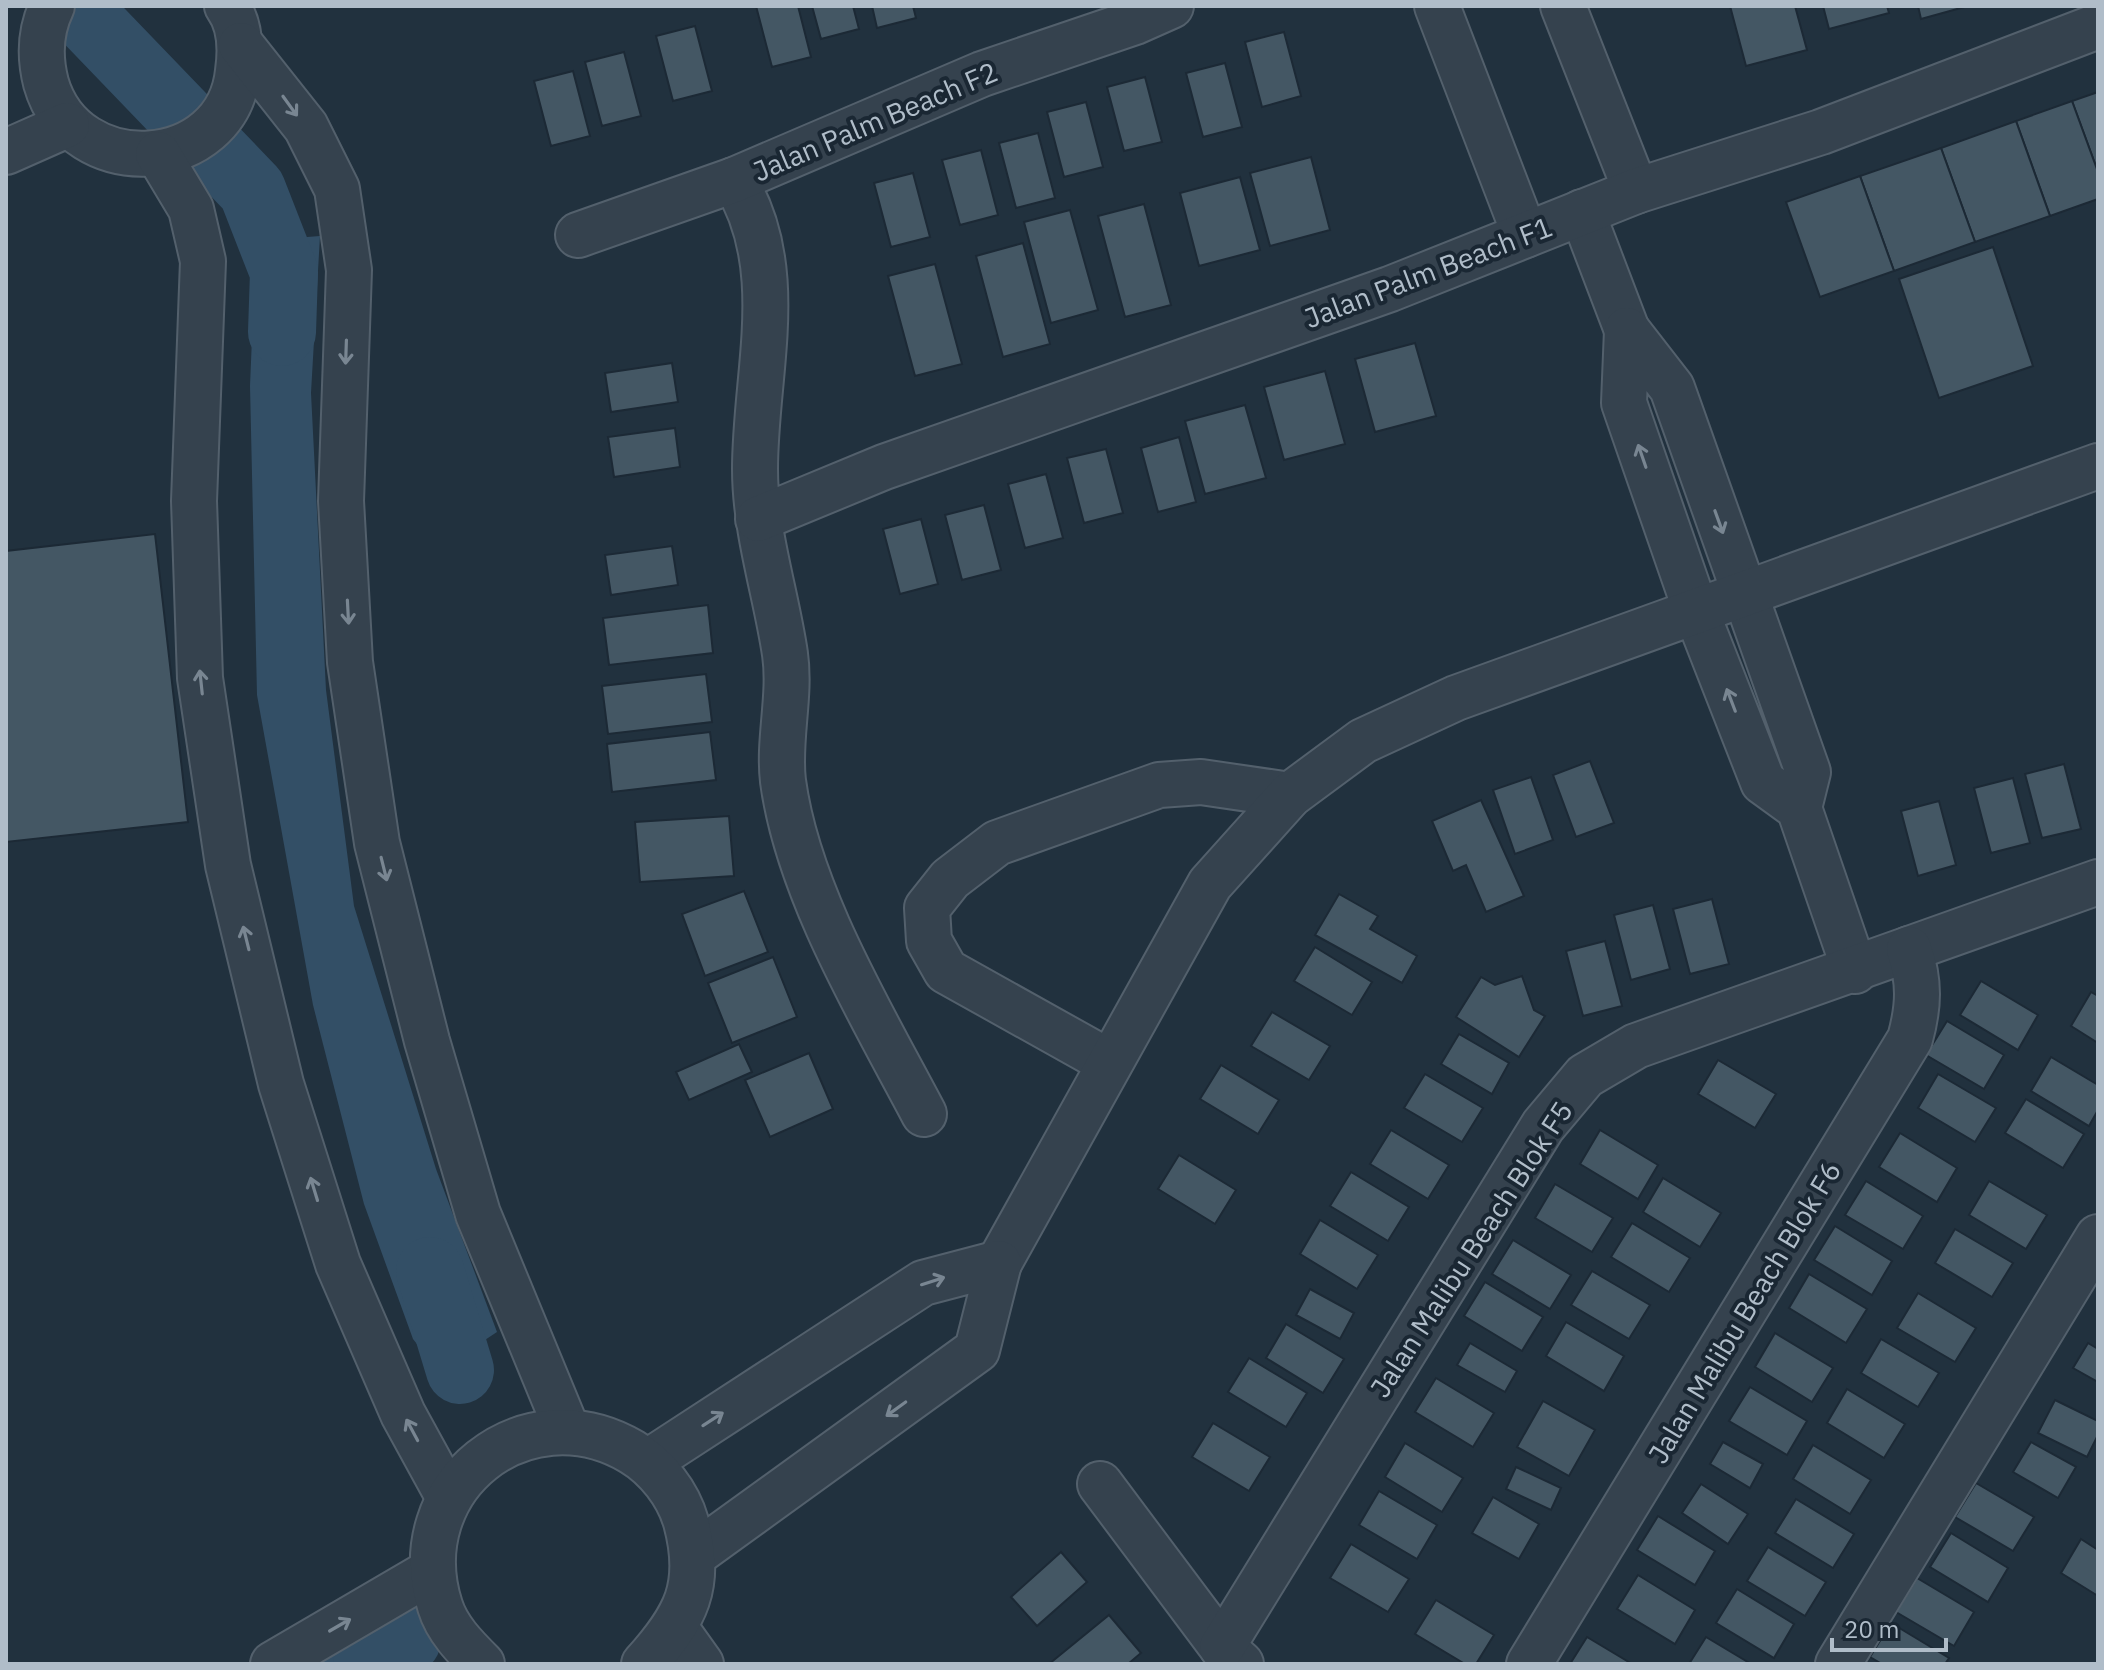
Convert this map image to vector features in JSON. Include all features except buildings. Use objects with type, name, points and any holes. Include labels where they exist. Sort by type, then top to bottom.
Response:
[{"type":"street","name":"Jalan Palm Beach F2","points":[[578,235],[734,180],[982,74],[1135,22],[1171,6]]},
{"type":"street","points":[[1437,6],[1525,235]]},
{"type":"street","points":[[1563,6],[1636,191]]},
{"type":"street","points":[[29,44],[50,95],[67,125],[94,145],[125,154],[158,154],[192,141],[221,116],[237,83],[234,26]]},
{"type":"street","points":[[234,26],[306,127],[337,189],[349,270],[341,501],[350,662],[377,843],[427,1041],[478,1214],[568,1432]]},
{"type":"street","name":"Jalan Palm Beach F1","points":[[758,519],[884,467],[1390,289],[1636,191],[1821,132],[2098,26]]},
{"type":"street","points":[[6,152],[67,125]]},
{"type":"street","points":[[158,154],[191,209],[203,261],[194,501],[200,678],[228,865],[281,1084],[338,1264],[403,1414],[449,1498]]},
{"type":"street","points":[[734,180],[751,207],[762,245],[767,286],[755,456],[758,519],[785,657],[783,780],[801,855],[846,966],[924,1114]]},
{"type":"street","points":[[1582,212],[1627,330],[1672,388],[1808,772],[1799,808],[1855,971]]},
{"type":"street","points":[[1627,330],[1624,403],[1696,611],[1763,782],[1799,808]]},
{"type":"street","points":[[695,1554],[977,1350],[999,1263],[1109,1062],[1210,884],[1290,795],[1363,741],[1456,698],[2098,466]]},
{"type":"street","points":[[1109,1062],[946,971],[929,941],[927,908],[950,879],[997,843],[1159,785],[1201,782],[1290,795]]},
{"type":"street","name":"Jalan Malibu Beach Blok F5","points":[[1232,1656],[1543,1126],[1585,1076],[1636,1046],[1855,971],[2098,882]]},
{"type":"street","name":"Jalan Malibu Beach Blok F6","points":[[1529,1664],[1910,1039],[1918,1010],[1919,978],[1909,949]]},
{"type":"street","points":[[1838,1664],[2098,1237]]},
{"type":"street","points":[[648,1462],[923,1283],[999,1263]]},
{"type":"street","points":[[482,1664],[459,1641],[440,1608],[432,1571],[435,1534],[449,1498],[465,1475],[486,1456],[512,1442],[539,1433],[568,1432],[610,1440],[648,1462],[681,1503],[695,1554],[691,1593],[676,1629],[644,1664]]},
{"type":"street","points":[[1100,1484],[1232,1656]]},
{"type":"street","points":[[273,1664],[432,1571]]},
{"type":"street","points":[[676,1629],[701,1664]]},
{"type":"water","points":[[320,236],[311,393],[326,690],[354,906],[436,1169],[497,1332],[438,1371],[413,1339],[364,1204],[313,1005],[257,695],[250,386],[256,241]]},
{"type":"water","points":[[380,1622],[405,1664],[314,1664]]},
{"type":"waterway","points":[[75,6],[252,190],[284,272],[282,332]]},
{"type":"waterway","points":[[430,1271],[460,1370]]},
{"type":"waterway","points":[[367,1664],[407,1640]]}]
